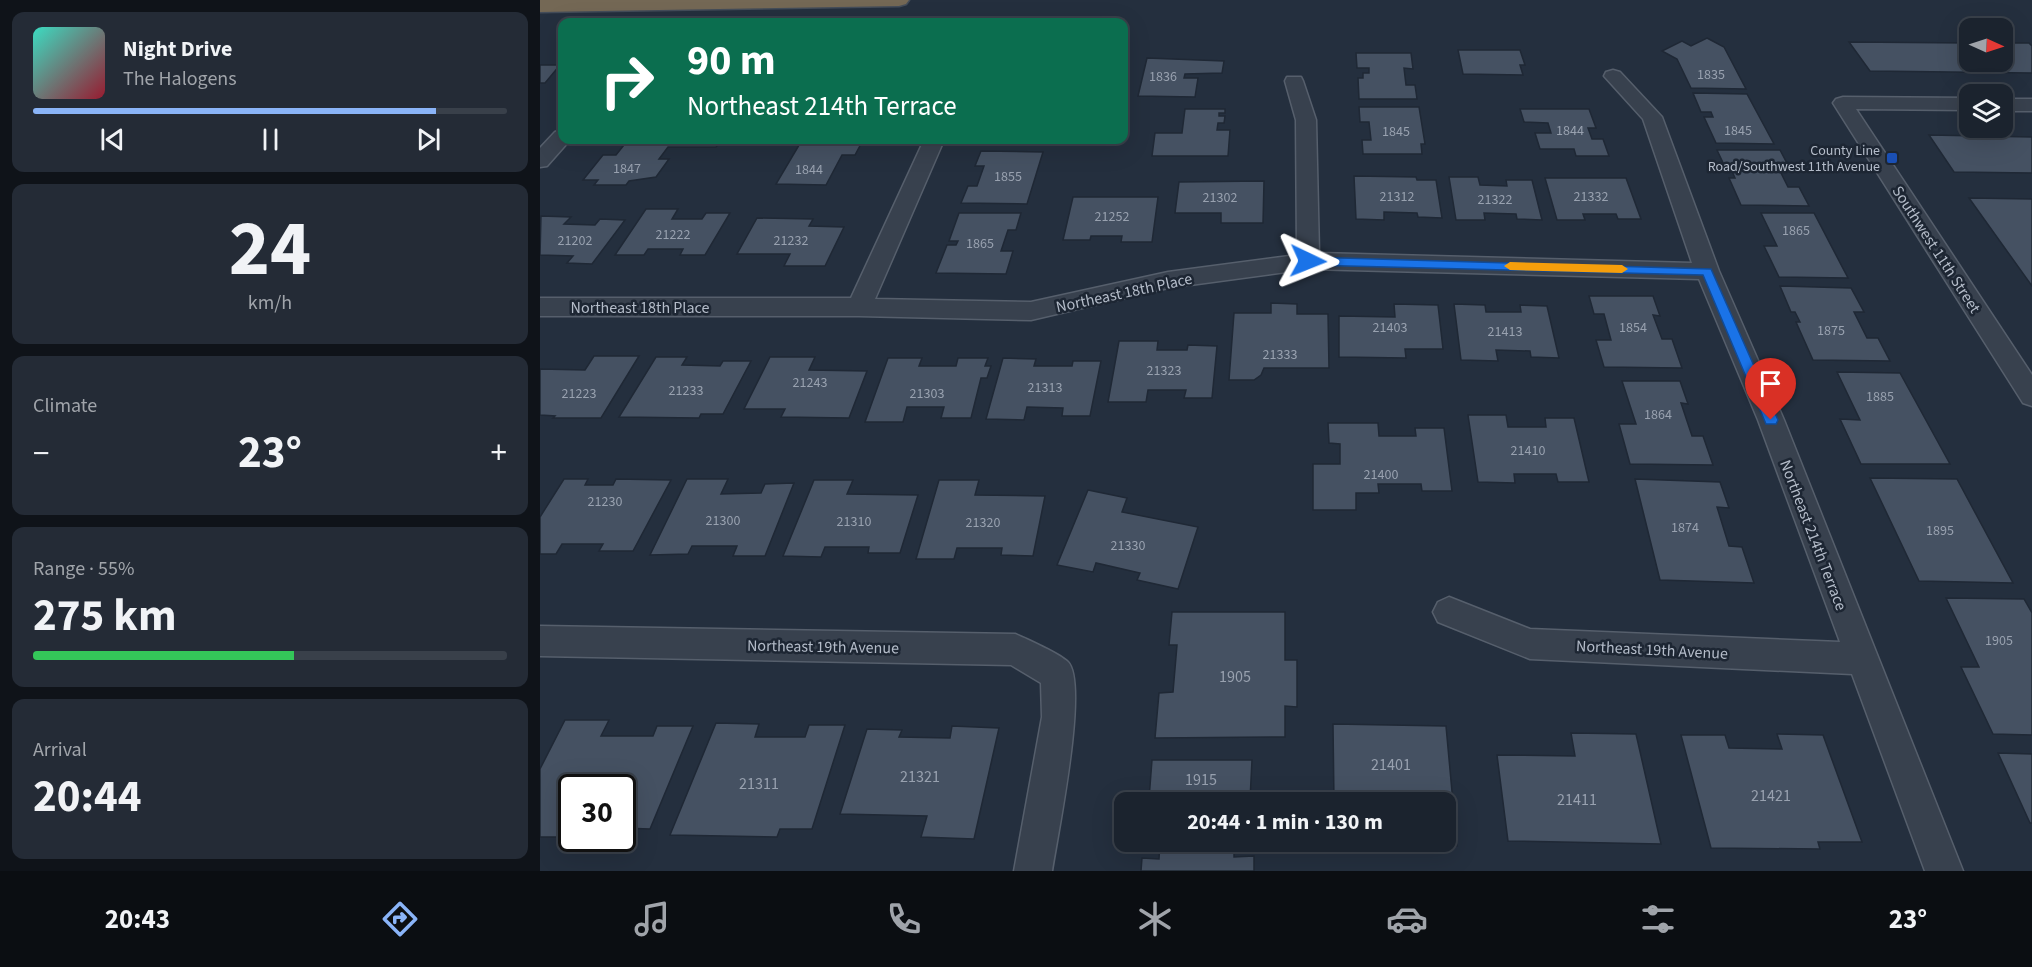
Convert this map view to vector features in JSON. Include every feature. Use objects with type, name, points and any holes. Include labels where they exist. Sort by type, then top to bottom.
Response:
[{"type":"highway","points":[[540,6],[899,0]]},
{"type":"street","name":"Northeast 214th Terrace","points":[[1613,76],[1652,117],[1707,272],[1771,420],[1944,871]]},
{"type":"street","points":[[1294,81],[1306,120],[1308,261]]},
{"type":"street","name":"Southwest 11th Street","points":[[1959,104],[1842,103],[2032,396]]},
{"type":"street","points":[[2013,105],[2032,105]]},
{"type":"street","points":[[540,161],[558,141]]},
{"type":"street","points":[[859,307],[932,144]]},
{"type":"street","name":"Northeast 18th Place","points":[[540,307],[859,307],[1031,311],[1168,280],[1308,261],[1707,272]]},
{"type":"street","name":"Northeast 19th Avenue","points":[[1449,612],[1530,644],[1861,659]]},
{"type":"street","name":"Northeast 19th Avenue","points":[[540,641],[1016,650],[1057,674],[1059,717],[1033,871]]},
{"type":"building","points":[[1707,38],[1724,47],[1746,89],[1691,88],[1677,59],[1662,51],[1682,41],[1691,46]]},
{"type":"building","points":[[1849,42],[1959,43],[1959,72],[2013,72],[2013,43],[2029,43],[2032,46],[2032,73],[1870,71]]},
{"type":"building","points":[[1458,50],[1520,50],[1525,65],[1520,65],[1523,75],[1463,74]]},
{"type":"building","points":[[1356,53],[1411,53],[1413,69],[1404,68],[1406,85],[1415,85],[1417,99],[1359,99],[1358,78],[1363,78],[1363,73],[1369,73],[1369,68],[1357,68]]},
{"type":"building","points":[[1147,58],[1224,61],[1222,73],[1185,74],[1184,78],[1198,78],[1195,97],[1138,96]]},
{"type":"building","points":[[540,65],[558,65],[545,83],[540,83]]},
{"type":"building","points":[[1693,93],[1747,94],[1774,144],[1716,143],[1704,117],[1713,117],[1711,112],[1701,112]]},
{"type":"building","points":[[1359,107],[1419,107],[1425,144],[1421,144],[1422,154],[1363,154],[1362,140],[1371,140],[1369,122],[1360,122]]},
{"type":"building","points":[[1185,109],[1225,109],[1225,113],[1219,113],[1219,116],[1225,116],[1224,123],[1218,123],[1217,130],[1230,130],[1228,156],[1152,156],[1155,133],[1182,133]]},
{"type":"building","points":[[1520,109],[1589,109],[1596,128],[1588,128],[1592,139],[1603,139],[1609,156],[1576,156],[1574,149],[1540,149],[1535,133],[1551,133],[1548,123],[1524,122]]},
{"type":"building","points":[[1929,135],[1959,136],[1959,138],[2032,137],[2032,173],[1954,172]]},
{"type":"building","points":[[625,144],[719,144],[716,147],[668,147],[659,159],[669,159],[656,177],[629,181],[626,185],[594,185],[598,180],[583,180],[603,155],[616,155]]},
{"type":"building","points":[[800,144],[861,144],[855,155],[842,155],[826,185],[776,184]]},
{"type":"building","points":[[1717,150],[1780,150],[1790,169],[1779,169],[1788,187],[1799,187],[1809,206],[1741,205],[1729,178],[1735,178],[1731,169],[1726,169]]},
{"type":"building","points":[[981,151],[1043,152],[1027,204],[961,203],[968,186],[977,186],[984,166],[975,166]]},
{"type":"building","points":[[1354,176],[1416,177],[1417,180],[1436,180],[1442,218],[1418,217],[1417,213],[1384,212],[1384,220],[1356,219]]},
{"type":"building","points":[[1449,177],[1478,177],[1480,185],[1507,186],[1506,180],[1532,180],[1542,220],[1517,219],[1516,214],[1484,213],[1485,220],[1456,220]]},
{"type":"building","points":[[1545,178],[1626,178],[1641,219],[1618,219],[1616,214],[1583,214],[1585,220],[1557,220]]},
{"type":"building","points":[[1264,181],[1263,223],[1221,223],[1221,213],[1175,213],[1179,182]]},
{"type":"building","points":[[1073,197],[1158,197],[1152,242],[1121,242],[1122,236],[1091,236],[1090,240],[1063,240]]},
{"type":"building","points":[[1969,198],[2032,199],[2032,286]]},
{"type":"building","points":[[646,209],[678,209],[672,219],[702,219],[706,213],[730,213],[705,255],[680,255],[683,249],[648,249],[644,255],[615,255]]},
{"type":"building","points":[[959,213],[1021,213],[1016,230],[1008,230],[1001,251],[1013,251],[1006,274],[936,273],[947,245],[956,245],[958,241],[949,241]]},
{"type":"building","points":[[1761,213],[1814,213],[1848,278],[1779,277],[1764,246],[1777,246]]},
{"type":"building","points":[[541,216],[571,217],[564,224],[595,225],[600,219],[625,220],[592,264],[567,263],[573,256],[540,255]]},
{"type":"building","points":[[757,218],[813,219],[809,226],[844,227],[825,266],[784,266],[790,254],[737,254]]},
{"type":"building","points":[[1780,286],[1851,288],[1864,312],[1854,312],[1867,338],[1878,338],[1890,361],[1813,360],[1796,322],[1800,322],[1795,312],[1791,312]]},
{"type":"building","points":[[1589,296],[1653,296],[1660,316],[1653,315],[1662,339],[1672,339],[1682,368],[1604,367],[1596,340],[1611,340],[1604,314],[1594,314]]},
{"type":"building","points":[[1271,303],[1297,304],[1297,314],[1328,314],[1329,368],[1264,368],[1261,375],[1254,380],[1229,380],[1234,313],[1271,313]]},
{"type":"building","points":[[1394,304],[1438,305],[1443,349],[1405,349],[1406,358],[1339,357],[1339,316],[1395,317]]},
{"type":"building","points":[[1454,304],[1485,305],[1486,312],[1521,312],[1520,305],[1547,306],[1559,358],[1531,357],[1530,351],[1496,350],[1498,361],[1461,360]]},
{"type":"building","points":[[1119,341],[1158,341],[1157,350],[1187,350],[1188,345],[1217,346],[1212,398],[1184,398],[1186,390],[1148,390],[1146,402],[1108,402]]},
{"type":"building","points":[[594,356],[639,356],[601,418],[553,418],[555,416],[540,415],[540,369],[585,370]]},
{"type":"building","points":[[656,357],[687,357],[682,365],[720,366],[723,361],[751,361],[723,414],[701,414],[699,418],[619,417]]},
{"type":"building","points":[[770,357],[815,357],[809,370],[867,371],[849,418],[781,417],[785,409],[744,409]]},
{"type":"building","points":[[888,358],[922,358],[919,366],[956,366],[958,358],[988,358],[985,366],[991,366],[987,378],[981,378],[971,418],[941,418],[944,407],[907,407],[903,422],[865,422]]},
{"type":"building","points":[[1003,358],[1036,359],[1034,366],[1072,366],[1073,361],[1101,361],[1090,416],[1062,416],[1063,408],[1027,407],[1024,420],[986,419]]},
{"type":"building","points":[[1837,372],[1900,373],[1950,464],[1861,464],[1840,419],[1860,420]]},
{"type":"building","points":[[1622,381],[1680,381],[1688,404],[1681,403],[1692,436],[1703,436],[1713,465],[1630,464],[1619,424],[1636,424]]},
{"type":"building","points":[[1468,415],[1506,415],[1508,427],[1546,427],[1545,418],[1574,418],[1589,482],[1558,482],[1556,474],[1514,474],[1515,483],[1478,482]]},
{"type":"building","points":[[1328,423],[1378,423],[1379,436],[1416,436],[1415,428],[1444,428],[1452,491],[1422,491],[1421,484],[1378,484],[1379,493],[1356,493],[1356,510],[1313,510],[1313,464],[1340,464],[1340,444],[1329,443]]},
{"type":"building","points":[[1870,478],[1957,479],[2013,583],[1919,581]]},
{"type":"building","points":[[564,479],[588,479],[585,485],[613,485],[616,479],[671,480],[633,551],[599,551],[603,544],[562,544],[556,554],[540,554],[540,517]]},
{"type":"building","points":[[687,479],[728,479],[721,494],[761,493],[765,484],[794,483],[765,556],[733,556],[737,546],[692,546],[688,554],[650,555]]},
{"type":"building","points":[[1635,479],[1720,482],[1729,508],[1717,507],[1729,546],[1742,547],[1754,583],[1660,580]]},
{"type":"building","points":[[814,480],[853,480],[847,494],[918,495],[900,553],[868,553],[869,547],[825,547],[821,557],[783,556]]},
{"type":"building","points":[[939,480],[979,480],[975,495],[1045,496],[1033,556],[1001,555],[1002,548],[957,548],[954,559],[916,559]]},
{"type":"building","points":[[1088,490],[1127,498],[1122,512],[1198,527],[1178,589],[1137,580],[1140,573],[1096,563],[1093,572],[1057,565]]},
{"type":"building","points":[[1946,598],[2024,599],[2032,613],[2032,735],[1993,734],[1961,667],[1979,667]]},
{"type":"building","points":[[1172,612],[1285,612],[1285,660],[1297,660],[1297,707],[1285,706],[1285,737],[1155,738],[1159,693],[1173,692],[1177,645],[1169,645]]},
{"type":"building","points":[[565,720],[609,720],[601,736],[653,736],[657,726],[693,726],[650,829],[636,828],[636,774],[558,774],[558,835],[540,837],[540,769]]},
{"type":"building","points":[[716,723],[759,724],[755,737],[805,737],[809,725],[845,725],[812,829],[780,829],[777,837],[670,835]]},
{"type":"building","points":[[1333,724],[1446,726],[1452,792],[1334,792]]},
{"type":"building","points":[[952,726],[999,728],[974,839],[921,837],[927,816],[840,814],[867,729],[902,730],[899,737],[950,738]]},
{"type":"building","points":[[1571,733],[1636,734],[1661,844],[1508,841],[1497,755],[1575,756]]},
{"type":"building","points":[[1777,734],[1823,735],[1862,842],[1818,842],[1820,849],[1711,848],[1681,735],[1725,735],[1729,748],[1782,749]]},
{"type":"building","points":[[1998,753],[2032,754],[2032,823],[2030,823]]},
{"type":"building","points":[[1152,760],[1252,760],[1250,792],[1150,792]]},
{"type":"building","points":[[1159,852],[1234,852],[1234,857],[1254,856],[1254,871],[1141,871],[1142,858],[1159,859]]},
{"type":"slow traffic","points":[[1510,266],[1622,269]]},
{"type":"place","name":"County Line Road/Southwest 11th Avenue","points":[[1892,158]]},
{"type":"route","points":[[1308,261],[1707,272],[1771,420]]}]
